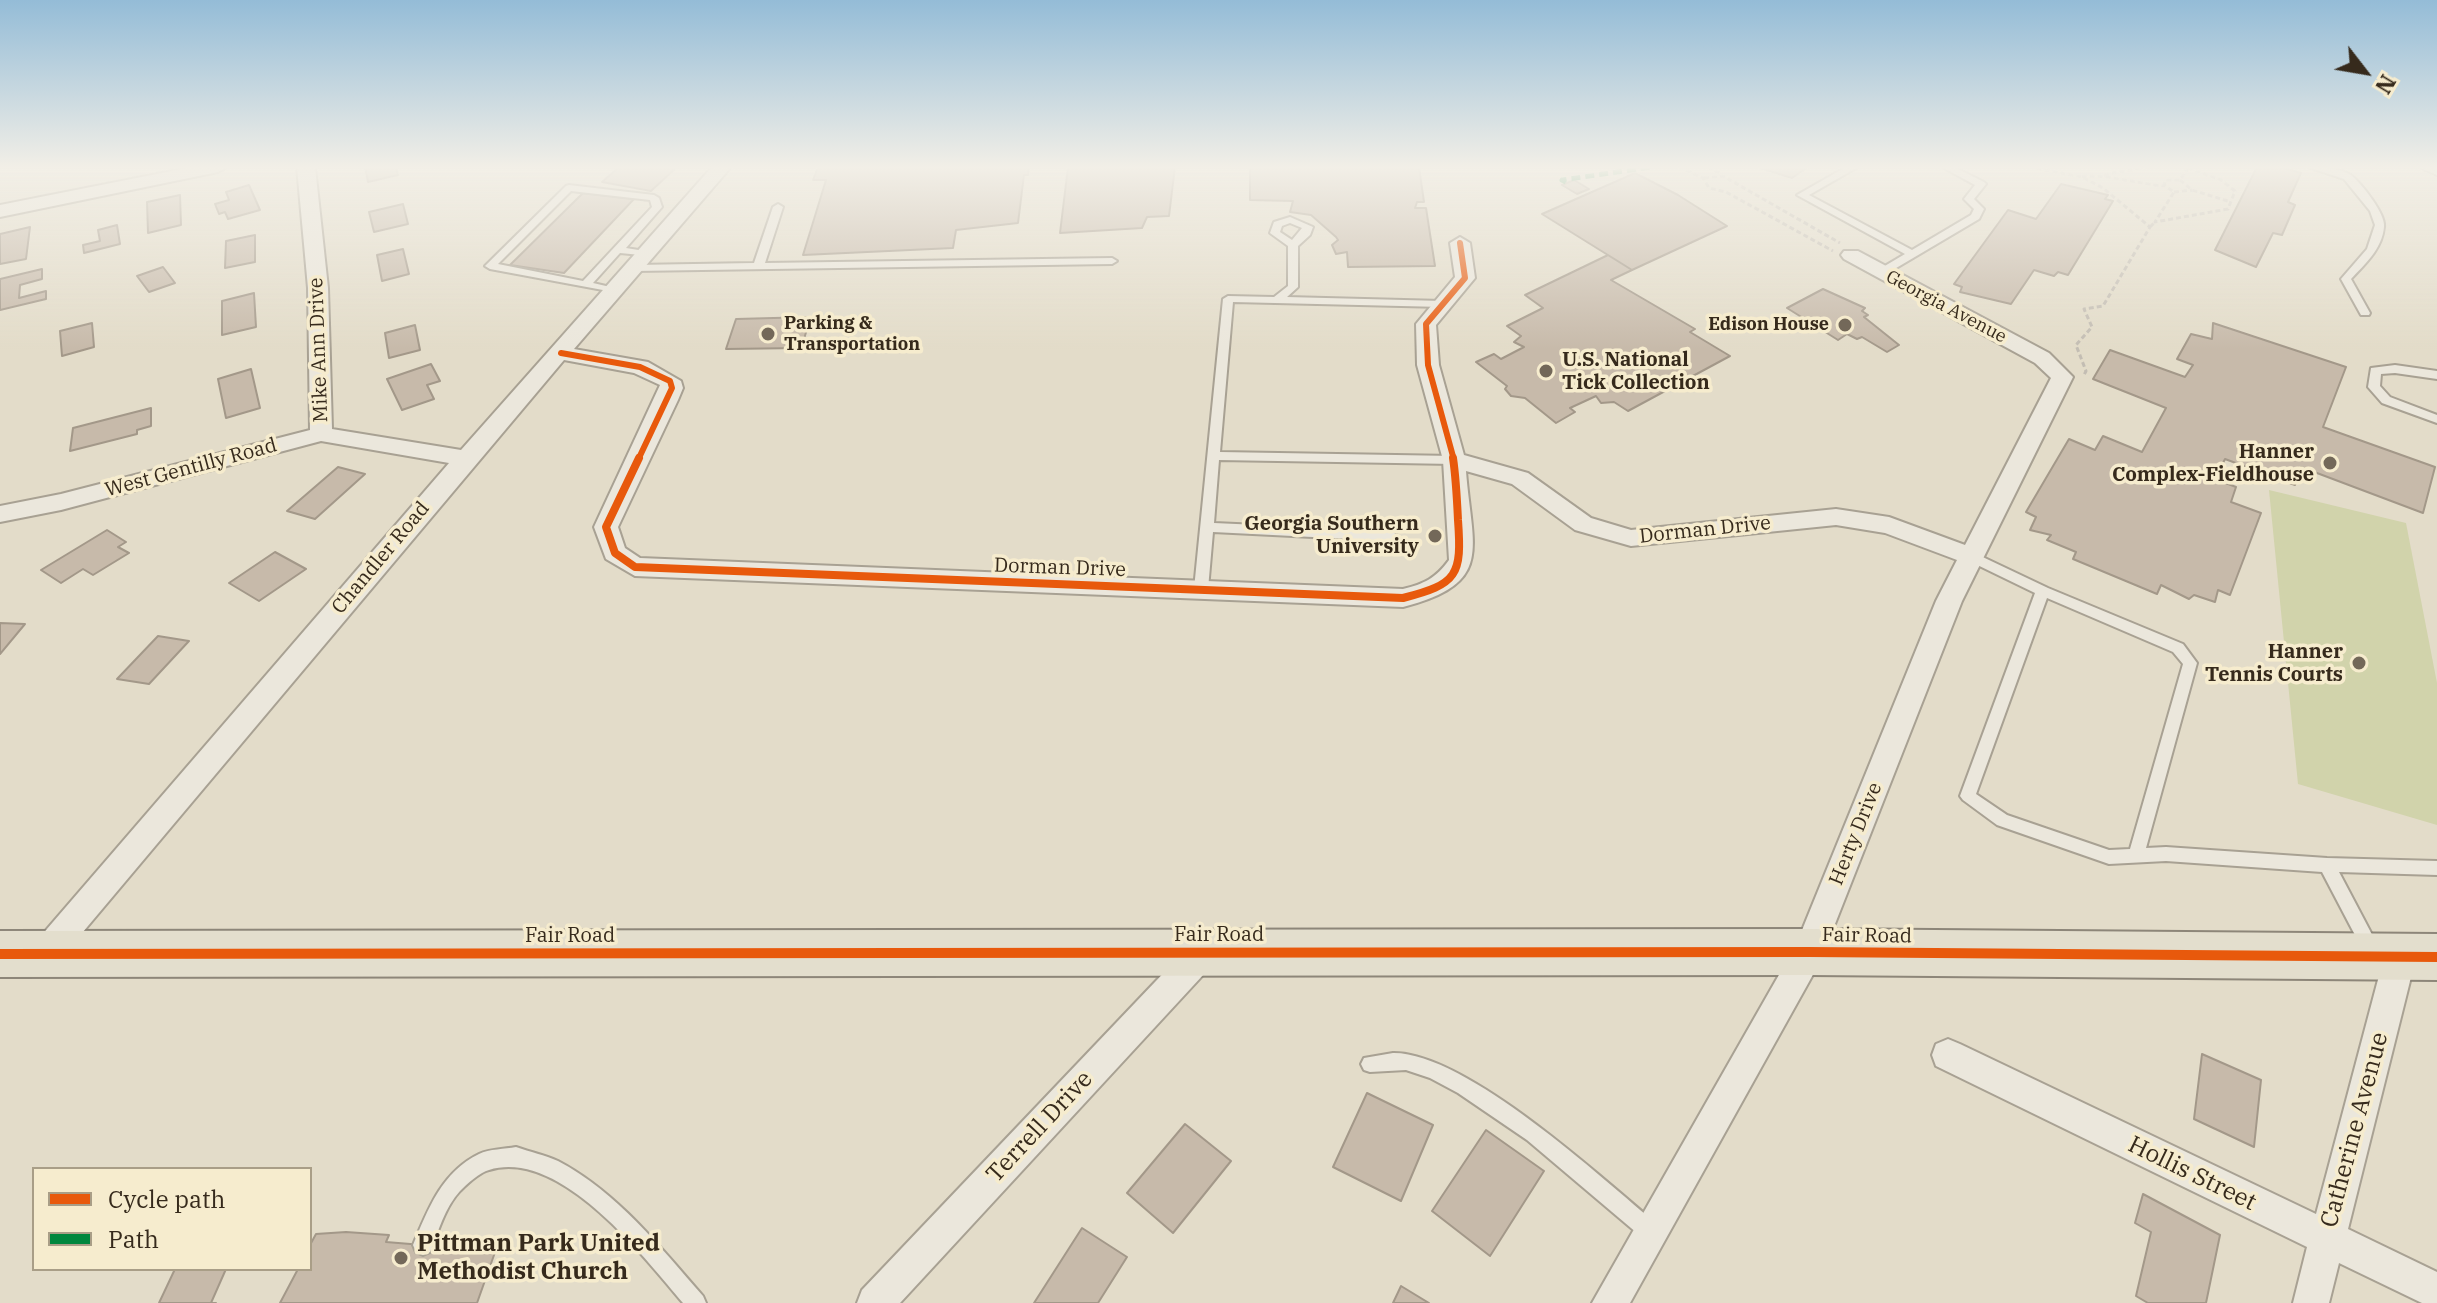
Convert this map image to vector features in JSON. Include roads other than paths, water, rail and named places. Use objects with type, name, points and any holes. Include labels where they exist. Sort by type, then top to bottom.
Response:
[{"type":"main road","name":"Fair Road","points":[[22,954],[1205,951],[2404,957]]},
{"type":"street","name":"Mike Ann Drive","points":[[312,228],[318,288],[321,434],[466,458]]},
{"type":"street","name":"Chandler Road","points":[[22,954],[561,353],[615,291],[633,257],[662,228]]},
{"type":"street","name":"Dorman Drive","points":[[561,353],[640,367],[670,381],[672,388],[667,400],[606,527],[615,553],[635,567],[1403,598],[1434,590],[1449,579],[1461,561],[1454,460],[1428,365],[1426,324],[1465,278],[1460,243]]},
{"type":"street","name":"Georgia Avenue","points":[[1851,255],[2042,358]]},
{"type":"street","name":"Herty Drive","points":[[1610,1303],[1809,952],[1970,556],[2062,377],[2042,358]]},
{"type":"street","name":"West Gentilly Road","points":[[0,514],[61,502],[321,434]]},
{"type":"street","name":"Dorman Drive","points":[[1454,460],[1520,478],[1583,524],[1631,538],[1836,517],[1889,525],[1970,556]]},
{"type":"street","name":"West Gentilly Road","points":[[0,532],[61,502]]},
{"type":"street","name":"Terrell Drive","points":[[875,1303],[1205,951]]},
{"type":"street","name":"Catherine Avenue","points":[[2311,1303],[2404,957]]},
{"type":"street","name":"Hollis Street","points":[[1948,1055],[2437,1291]]},
{"type":"lane","points":[[529,228],[490,266],[615,291]]},
{"type":"lane","points":[[633,257],[647,228]]},
{"type":"lane","points":[[759,265],[771,228]]},
{"type":"lane","points":[[1863,228],[1912,254]]},
{"type":"lane","points":[[1882,272],[1957,228]]},
{"type":"lane","points":[[2365,313],[2346,279],[2372,250],[2379,228]]},
{"type":"lane","points":[[1279,298],[1293,287],[1293,245]]},
{"type":"lane","points":[[587,283],[633,257],[759,265],[1112,261]]},
{"type":"lane","points":[[1201,589],[1228,299],[1443,304]]},
{"type":"lane","points":[[2437,375],[2395,369],[2375,371],[2374,387],[2386,400],[2437,419]]},
{"type":"lane","points":[[1213,456],[1454,460]]},
{"type":"lane","points":[[1207,527],[1392,536]]},
{"type":"lane","points":[[1970,556],[2043,591],[2178,648],[2190,663],[2136,856]]},
{"type":"lane","points":[[2043,591],[1968,796],[2015,824],[2109,857],[2166,854],[2327,865],[2437,868]]},
{"type":"lane","points":[[2327,865],[2404,957]]},
{"type":"lane","points":[[1370,1064],[1405,1061],[1441,1074],[1547,1146],[1651,1232]]},
{"type":"lane","points":[[423,1245],[452,1185],[484,1162],[509,1156],[539,1164],[562,1175],[614,1210],[696,1303]]},
{"type":"place","name":"Edison House","points":[[1845,325]]},
{"type":"place","name":"Parking & Transportation","points":[[768,334]]},
{"type":"place","name":"U.S. National Tick Collection","points":[[1546,371]]},
{"type":"place","name":"Hanner Complex-Fieldhouse","points":[[2330,463]]},
{"type":"place","name":"Georgia Southern University","points":[[1435,536]]},
{"type":"place","name":"Hanner Tennis Courts","points":[[2359,663]]},
{"type":"place","name":"Pittman Park United Methodist Church","points":[[401,1258]]}]
